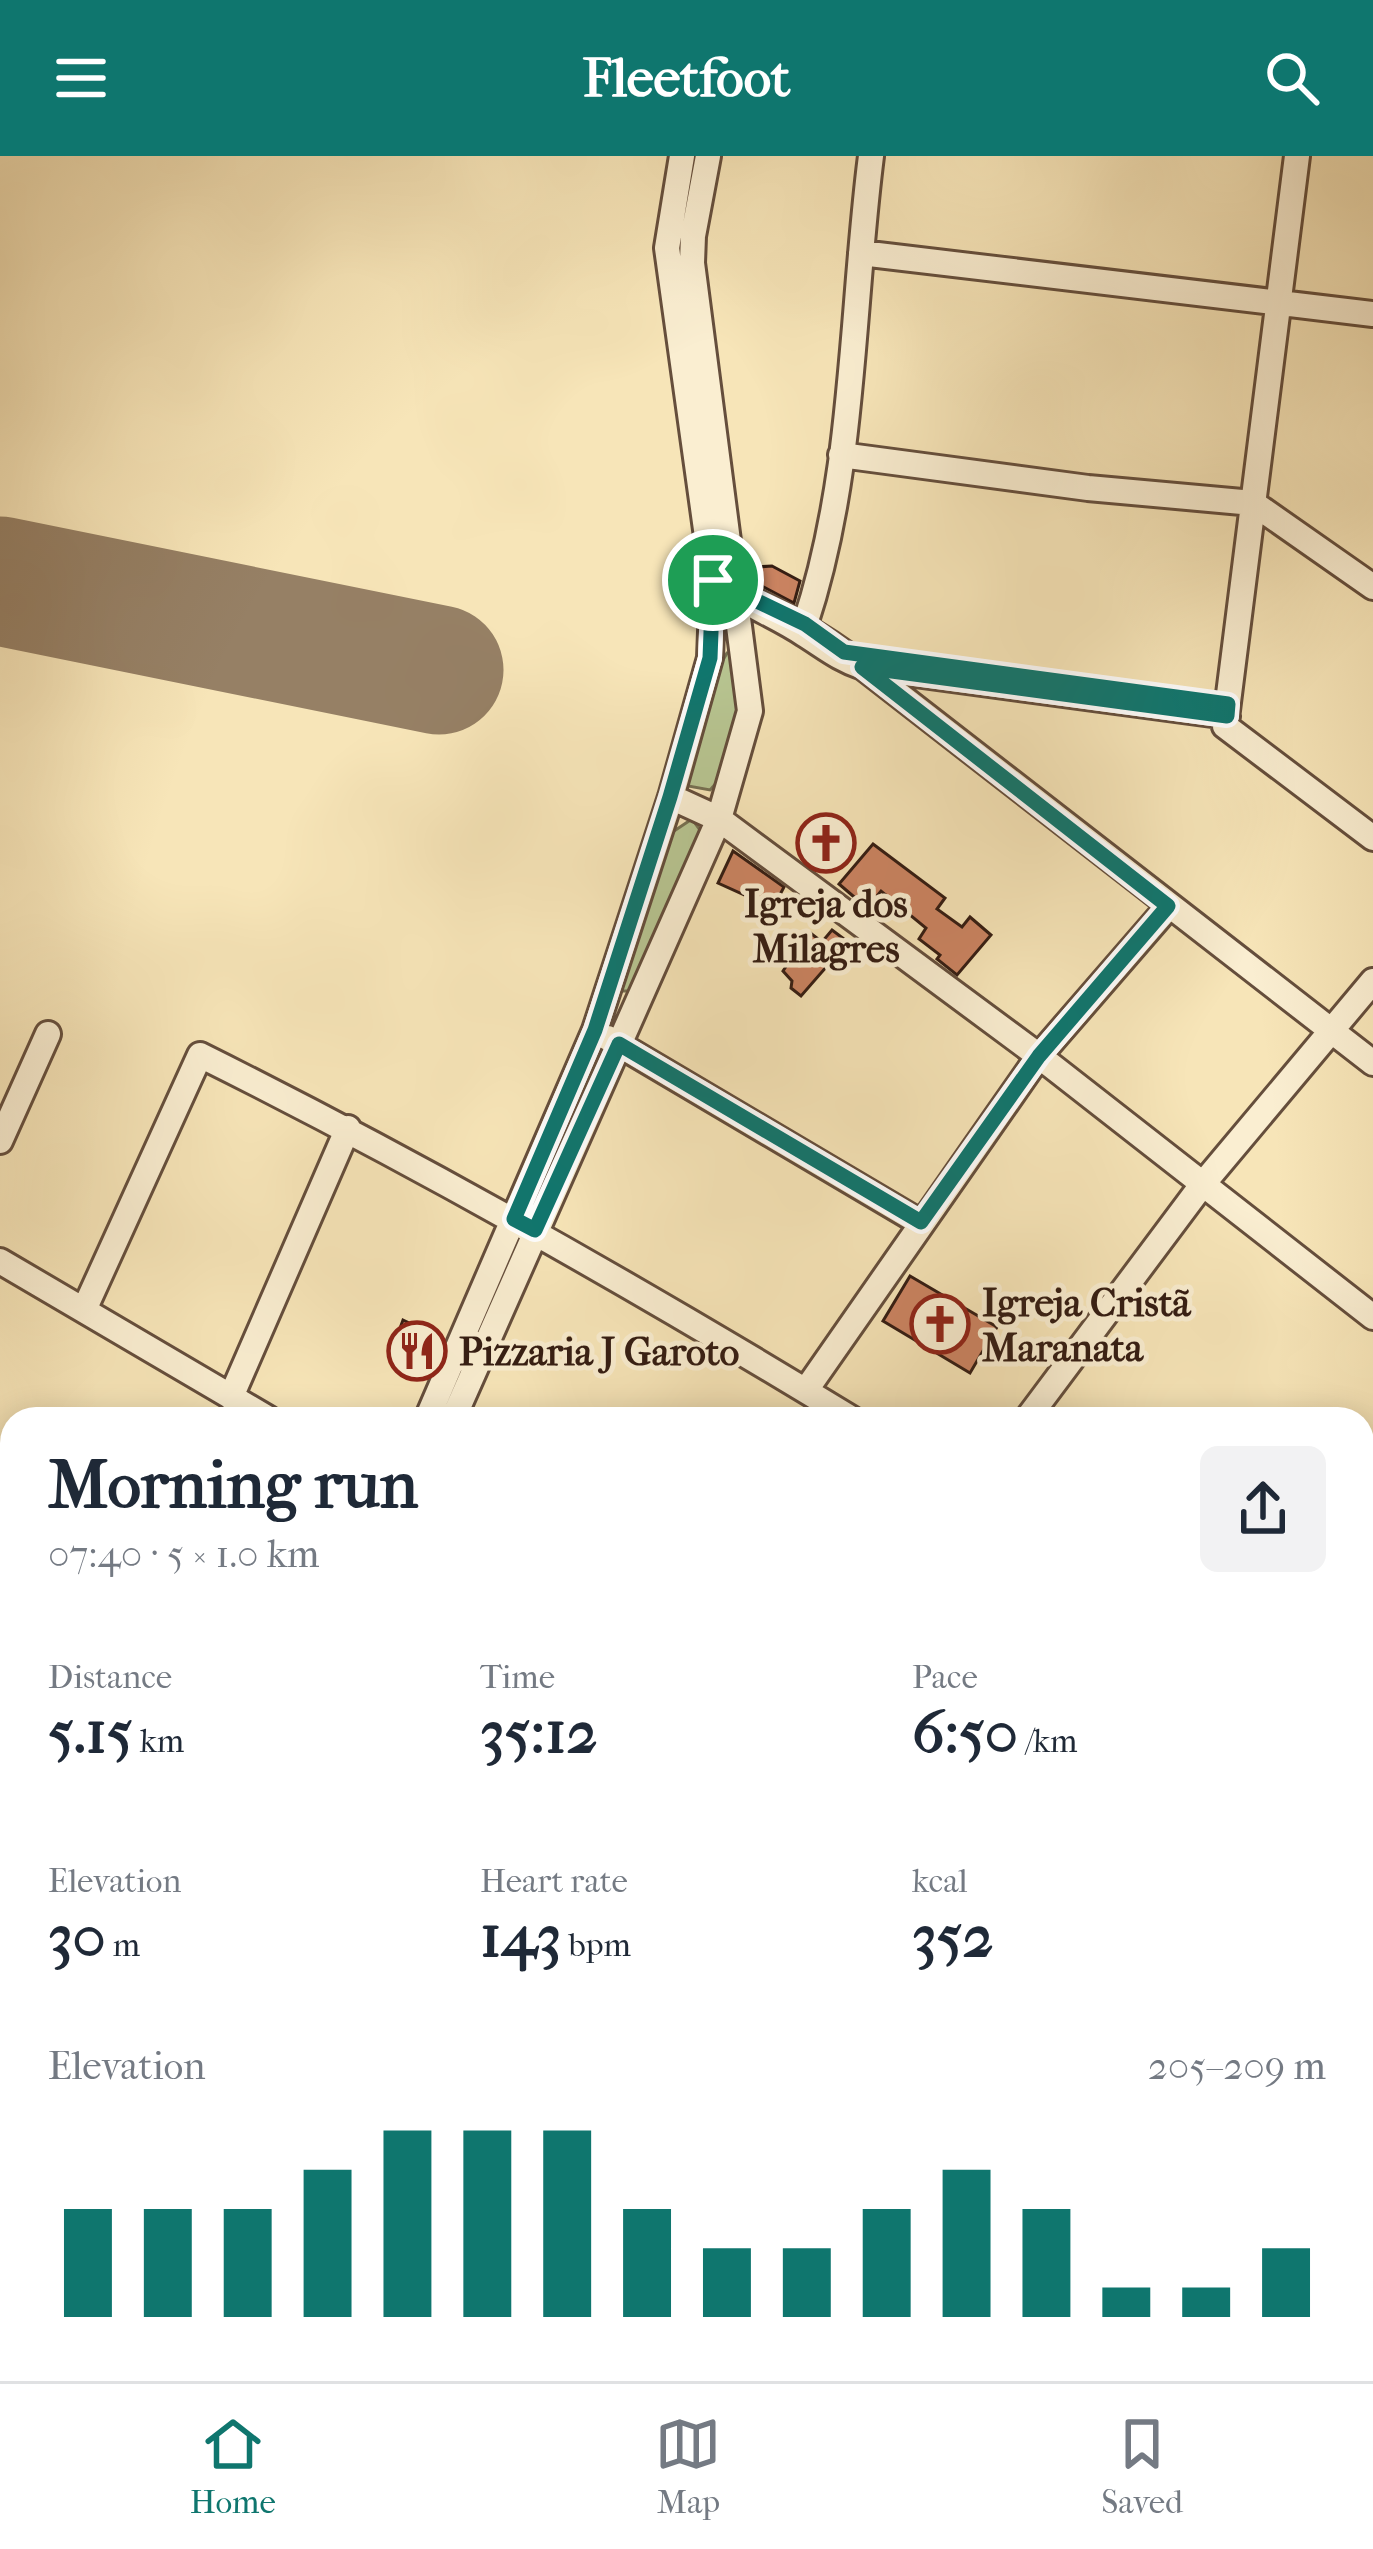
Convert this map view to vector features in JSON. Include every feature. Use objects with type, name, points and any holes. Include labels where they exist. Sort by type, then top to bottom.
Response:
[{"type":"street","points":[[434,1407],[619,1044],[719,819],[750,711],[669,282],[667,248],[682,156]]},
{"type":"street","points":[[525,1224],[595,1030],[670,797],[729,590],[697,316],[693,236],[709,156]]},
{"type":"street","points":[[805,624],[827,548],[841,455],[871,156]]},
{"type":"street","points":[[1227,714],[1297,156]]},
{"type":"street","points":[[674,192],[700,195]]},
{"type":"street","points":[[861,253],[1373,314]]},
{"type":"street","points":[[841,455],[1088,488],[1253,503],[1373,587]]},
{"type":"street","points":[[729,590],[805,624],[1373,1063]]},
{"type":"street","points":[[729,590],[837,658],[1227,714],[1373,823]]},
{"type":"street","points":[[1227,714],[1373,838]]},
{"type":"street","points":[[670,797],[719,819],[1039,1056],[1373,1317]]},
{"type":"street","points":[[806,1390],[1039,1056],[1168,906]]},
{"type":"street","points":[[1045,1407],[1202,1185],[1373,981]]},
{"type":"street","points":[[595,1030],[921,1222]]},
{"type":"street","points":[[0,1141],[48,1034]]},
{"type":"street","points":[[84,1310],[200,1055],[525,1224],[833,1407]]},
{"type":"street","points":[[231,1397],[348,1129]]},
{"type":"street","points":[[0,1261],[248,1407]]},
{"type":"street","points":[[457,1407],[483,1318]]},
{"type":"green space","points":[[727,653],[734,653],[738,706],[734,743],[710,790],[688,786],[685,780]]},
{"type":"green space","points":[[692,819],[702,833],[631,991],[622,991],[618,984],[665,837]]},
{"type":"building","points":[[772,566],[800,581],[794,603],[756,583],[756,567]]},
{"type":"building","name":"Igreja dos Milagres","points":[[822,825],[845,837],[829,865],[808,850]]},
{"type":"building","points":[[873,844],[945,898],[937,909],[962,927],[970,917],[991,935],[957,975],[919,939],[926,928],[881,891],[867,908],[839,884]]},
{"type":"building","points":[[733,851],[784,887],[773,908],[718,883]]},
{"type":"building","points":[[832,930],[848,942],[801,996],[783,971],[809,932],[822,942]]},
{"type":"building","name":"Igreja Cristã Maranata","points":[[910,1276],[997,1327],[970,1373],[883,1321]]},
{"type":"building","points":[[403,1320],[443,1339],[434,1362],[395,1342]]},
{"type":"runway","points":[[0,581],[439,670]]},
{"type":"place","name":"Igreja dos Milagres","points":[[826,843]]},
{"type":"place","name":"Igreja Cristã Maranata","points":[[940,1324]]},
{"type":"place","name":"Pizzaria J Garoto","points":[[417,1351]]},
{"type":"route","points":[[713,580],[805,624],[844,652],[1228,704],[1227,716],[862,667],[1168,906],[1039,1056],[921,1222],[619,1044],[535,1230],[514,1219],[595,1030],[700,702],[710,658],[713,580]]}]
